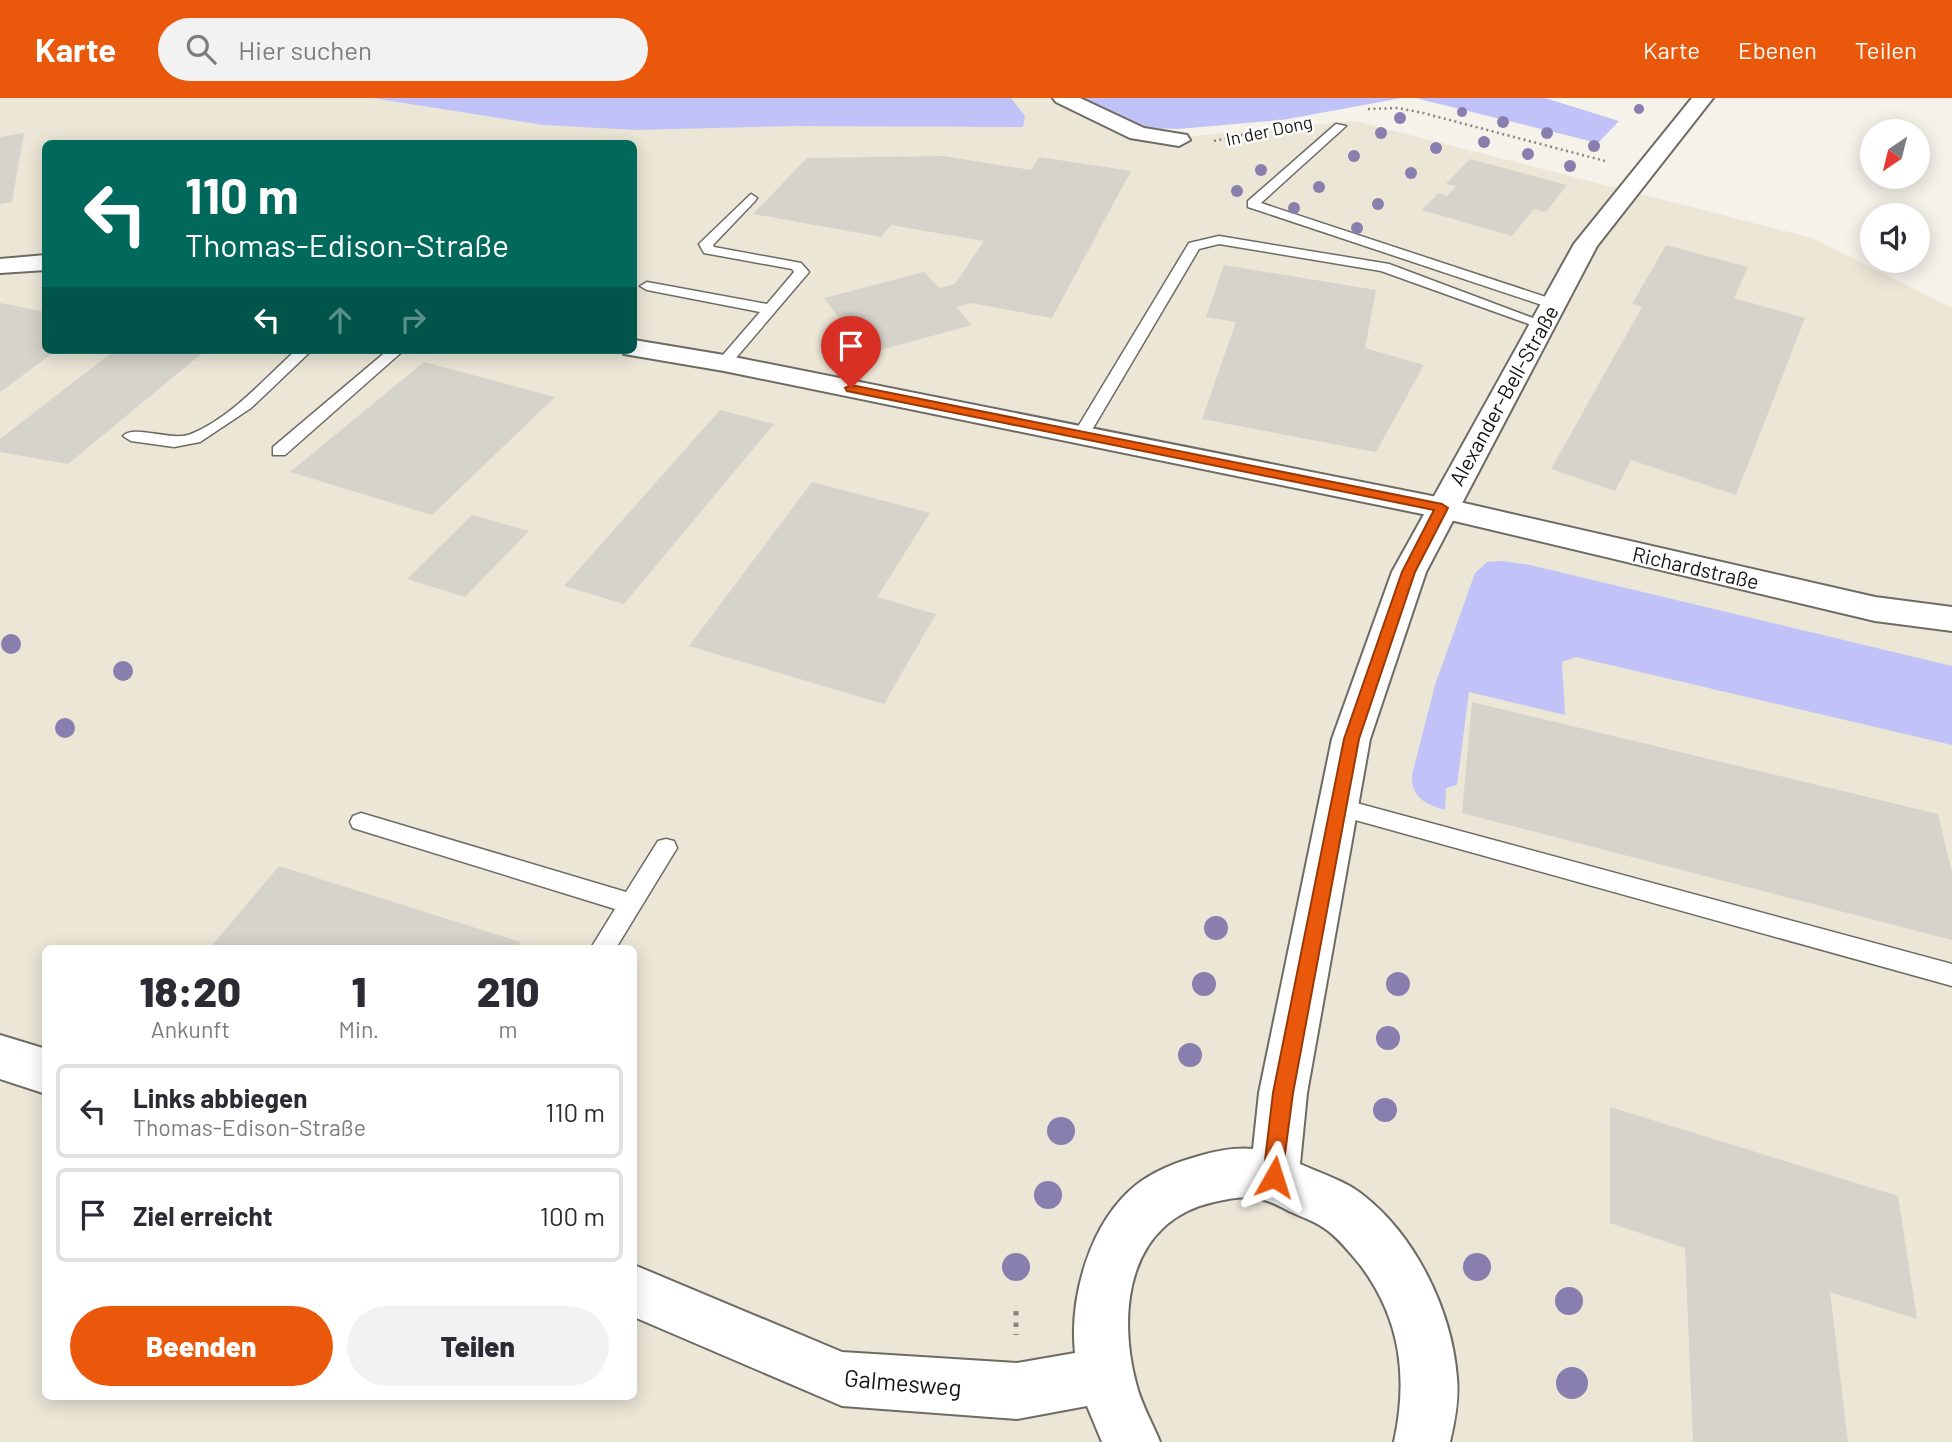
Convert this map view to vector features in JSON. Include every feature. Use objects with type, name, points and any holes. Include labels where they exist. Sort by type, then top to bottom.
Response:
[{"type":"street","points":[[1062,98],[1138,133],[1179,140]]},
{"type":"street","name":"Alexander-Bell-Straße","points":[[1274,1177],[1283,1093],[1351,739],[1409,572],[1586,244],[1703,98]]},
{"type":"street","points":[[0,266],[42,262]]},
{"type":"street","name":"Richardstraße","points":[[637,349],[723,363],[1442,508],[1875,609],[1952,619]]},
{"type":"street","points":[[0,1057],[42,1071]]},
{"type":"street","points":[[1132,1442],[1104,1375],[1101,1301],[1117,1247],[1140,1214],[1182,1185],[1238,1173],[1274,1177],[1344,1211],[1387,1255],[1420,1319],[1431,1383],[1422,1442]]},
{"type":"street","name":"Galmesweg","points":[[637,1292],[842,1379],[1017,1391],[1104,1375]]},
{"type":"lane","points":[[1340,126],[1252,204],[1548,314]]},
{"type":"lane","points":[[723,363],[802,272],[796,266],[709,250],[706,244],[751,198]]},
{"type":"lane","points":[[1081,435],[1195,246],[1219,240],[1384,267],[1548,314]]},
{"type":"lane","points":[[647,286],[769,309]]},
{"type":"lane","points":[[131,436],[181,442],[201,435],[220,424],[300,354]]},
{"type":"lane","points":[[279,452],[392,354]]},
{"type":"lane","points":[[1338,807],[1952,975]]},
{"type":"lane","points":[[361,822],[631,904]]},
{"type":"lane","points":[[605,945],[666,848]]},
{"type":"path","points":[[1364,109],[1398,108],[1423,113],[1643,171]]},
{"type":"path","name":"In der Dong","points":[[1179,140],[1214,141],[1296,124]]},
{"type":"shaded area","points":[[0,98],[1090,98],[1182,137],[1355,121],[1812,238],[1860,262],[1860,273],[1882,273],[1952,308],[1952,1442],[0,1442]]},
{"type":"shaded area","points":[[372,98],[1011,98],[1025,116],[1023,127],[795,126],[636,130],[543,125]]},
{"type":"shaded area","points":[[1076,98],[1402,98],[1282,120],[1178,129],[1143,128]]},
{"type":"shaded area","points":[[1415,98],[1545,98],[1619,121],[1598,143]]},
{"type":"shaded area","points":[[1503,561],[1530,565],[1952,666],[1952,745],[1576,657],[1562,662],[1565,715],[1469,692],[1457,785],[1446,788],[1445,810],[1432,805],[1417,795],[1412,775],[1435,685],[1475,573],[1487,562]]},
{"type":"building","points":[[24,133],[12,202],[0,204],[0,137]]},
{"type":"building","points":[[943,156],[1031,170],[1039,157],[1131,171],[1052,318],[971,303],[956,307],[972,325],[866,354],[824,298],[924,272],[939,288],[955,284],[984,241],[891,225],[881,237],[753,214],[807,158]]},
{"type":"building","points":[[1470,159],[1567,185],[1546,212],[1534,209],[1512,236],[1422,210],[1438,193],[1447,196],[1456,186],[1446,184]]},
{"type":"building","points":[[1666,245],[1748,267],[1734,298],[1805,318],[1736,495],[1631,460],[1615,491],[1551,469],[1642,307],[1632,304]]},
{"type":"building","points":[[1224,265],[1376,290],[1365,348],[1424,365],[1376,452],[1202,419],[1236,322],[1206,317]]},
{"type":"building","points":[[0,303],[42,311],[42,354],[52,354],[0,392]]},
{"type":"building","points":[[110,354],[201,354],[68,464],[0,452],[0,439]]},
{"type":"building","points":[[424,362],[555,397],[432,515],[290,472]]},
{"type":"building","points":[[720,410],[774,424],[624,604],[564,586]]},
{"type":"building","points":[[812,482],[930,513],[877,597],[936,614],[884,704],[689,646]]},
{"type":"building","points":[[472,515],[529,531],[465,597],[407,579]]},
{"type":"building","points":[[1472,702],[1938,814],[1952,873],[1952,940],[1462,813]]},
{"type":"building","points":[[279,866],[520,942],[518,945],[213,945]]},
{"type":"building","points":[[1610,1107],[1898,1196],[1917,1319],[1830,1292],[1848,1442],[1693,1442],[1685,1248],[1610,1223]]},
{"type":"route","points":[[851,388],[1442,508],[1409,572],[1351,739],[1283,1093],[1274,1177]]}]
